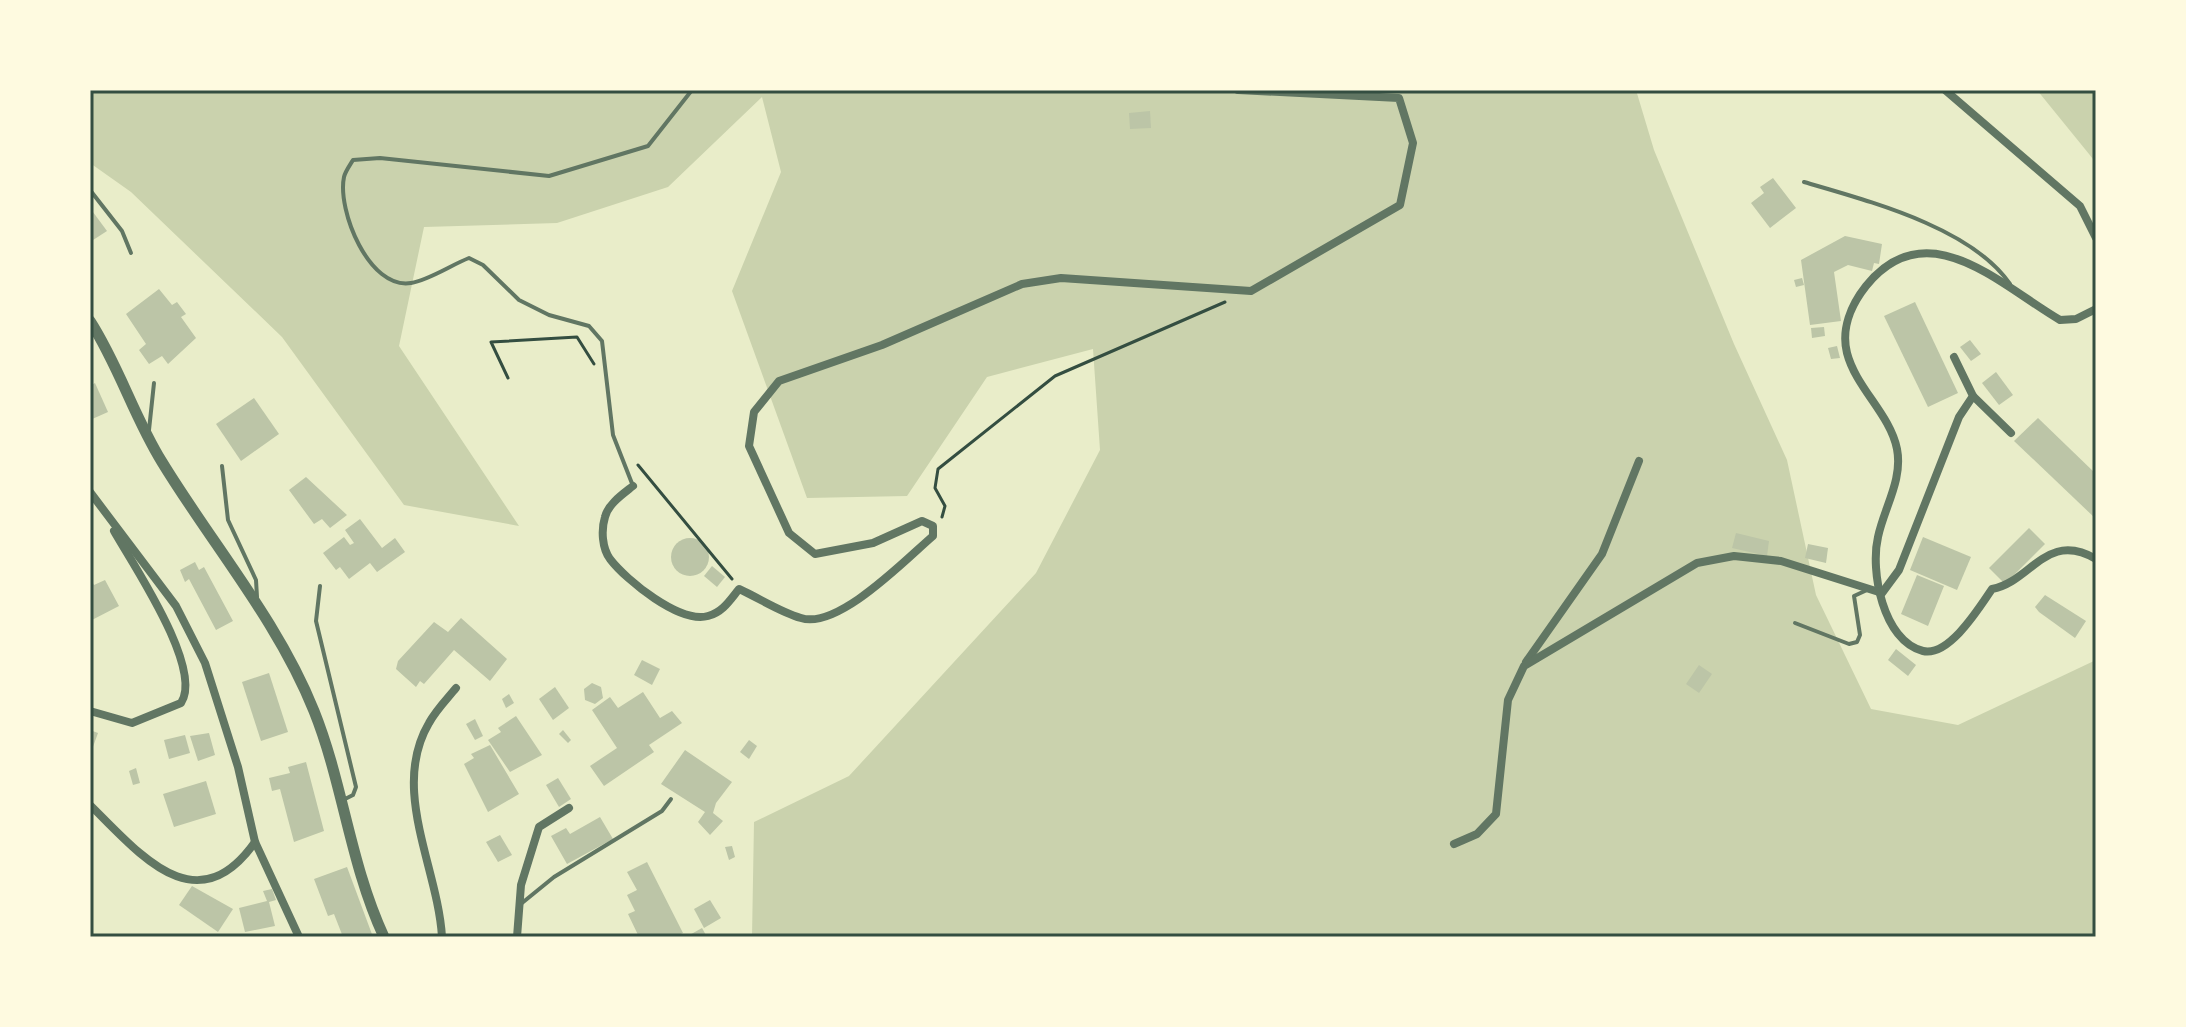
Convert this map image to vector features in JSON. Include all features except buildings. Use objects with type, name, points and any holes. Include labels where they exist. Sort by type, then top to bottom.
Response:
[{"type":"street","points":[[633,486],[605,514],[602,535],[609,557],[657,600],[685,614],[705,617],[723,609],[739,589],[803,620],[831,614],[853,603],[933,536],[933,526],[922,521],[873,543],[815,554],[789,533],[749,446],[754,412],[779,381],[882,345],[1022,284],[1061,278],[1251,291],[1400,205],[1413,143],[1399,98],[1238,90]]},
{"type":"street","points":[[1945,90],[2080,206],[2096,238]]},
{"type":"street","points":[[2096,309],[2076,319],[2060,320],[1975,265],[1949,254],[1909,255],[1876,274],[1847,318],[1847,352],[1853,370],[1897,449],[1896,478],[1878,536],[1874,563],[1888,622],[1896,634],[1923,651],[1934,651],[1959,632],[1992,589],[2007,587],[2029,565],[2053,553],[2080,550],[2096,559]]},
{"type":"street","points":[[90,321],[117,369],[145,435],[293,666],[315,712],[370,908],[384,937]]},
{"type":"street","points":[[1954,357],[1973,396],[2011,433]]},
{"type":"street","points":[[1882,593],[1899,570],[1959,417],[1973,396]]},
{"type":"street","points":[[1454,844],[1477,834],[1496,814],[1508,700],[1524,666],[1602,554],[1639,461]]},
{"type":"street","points":[[90,492],[158,607],[183,669],[186,689],[181,703],[132,723],[90,711]]},
{"type":"street","points":[[104,513],[176,606],[205,663],[238,767],[255,842],[299,937]]},
{"type":"street","points":[[1524,666],[1697,563],[1734,556],[1781,561],[1882,593]]},
{"type":"street","points":[[442,937],[419,824],[414,781],[418,749],[429,723],[456,688]]},
{"type":"street","points":[[90,805],[158,869],[181,878],[215,879],[228,871],[255,842]]},
{"type":"street","points":[[517,937],[521,885],[539,827],[569,808]]},
{"type":"lane","points":[[633,486],[613,435],[602,341],[589,326],[549,315],[519,300],[483,265],[469,258],[411,283],[393,281],[374,269],[348,223],[344,177],[353,160],[380,158],[549,176],[648,146],[692,90]]},
{"type":"lane","points":[[1804,182],[1871,202],[1977,250],[1997,265],[2015,291]]},
{"type":"lane","points":[[90,190],[122,231],[131,253]]},
{"type":"lane","points":[[145,435],[149,430],[154,383]]},
{"type":"lane","points":[[222,466],[228,520],[256,580],[258,609]]},
{"type":"lane","points":[[320,586],[316,621],[356,787],[353,795],[339,802]]},
{"type":"lane","points":[[1795,623],[1849,644],[1857,642],[1860,635],[1854,596],[1870,589]]},
{"type":"lane","points":[[520,904],[554,877],[662,811],[671,799]]},
{"type":"path","points":[[933,526],[944,515],[945,506],[935,488],[938,469],[1055,376],[1251,291]]},
{"type":"path","points":[[508,378],[491,342],[577,337],[587,356],[607,379]]},
{"type":"path","points":[[633,459],[739,589]]},
{"type":"green space","points":[[90,90],[1636,90],[1654,150],[1734,344],[1787,460],[1816,595],[1871,709],[1958,725],[2096,660],[2096,937],[752,937],[754,822],[849,776],[1036,573],[1100,450],[1093,349],[987,377],[907,496],[807,498],[732,291],[781,172],[762,97],[668,187],[557,223],[424,227],[399,346],[519,526],[404,505],[282,337],[131,192],[90,163]]},
{"type":"green space","points":[[2037,90],[2096,90],[2096,163],[2089,154]]}]
